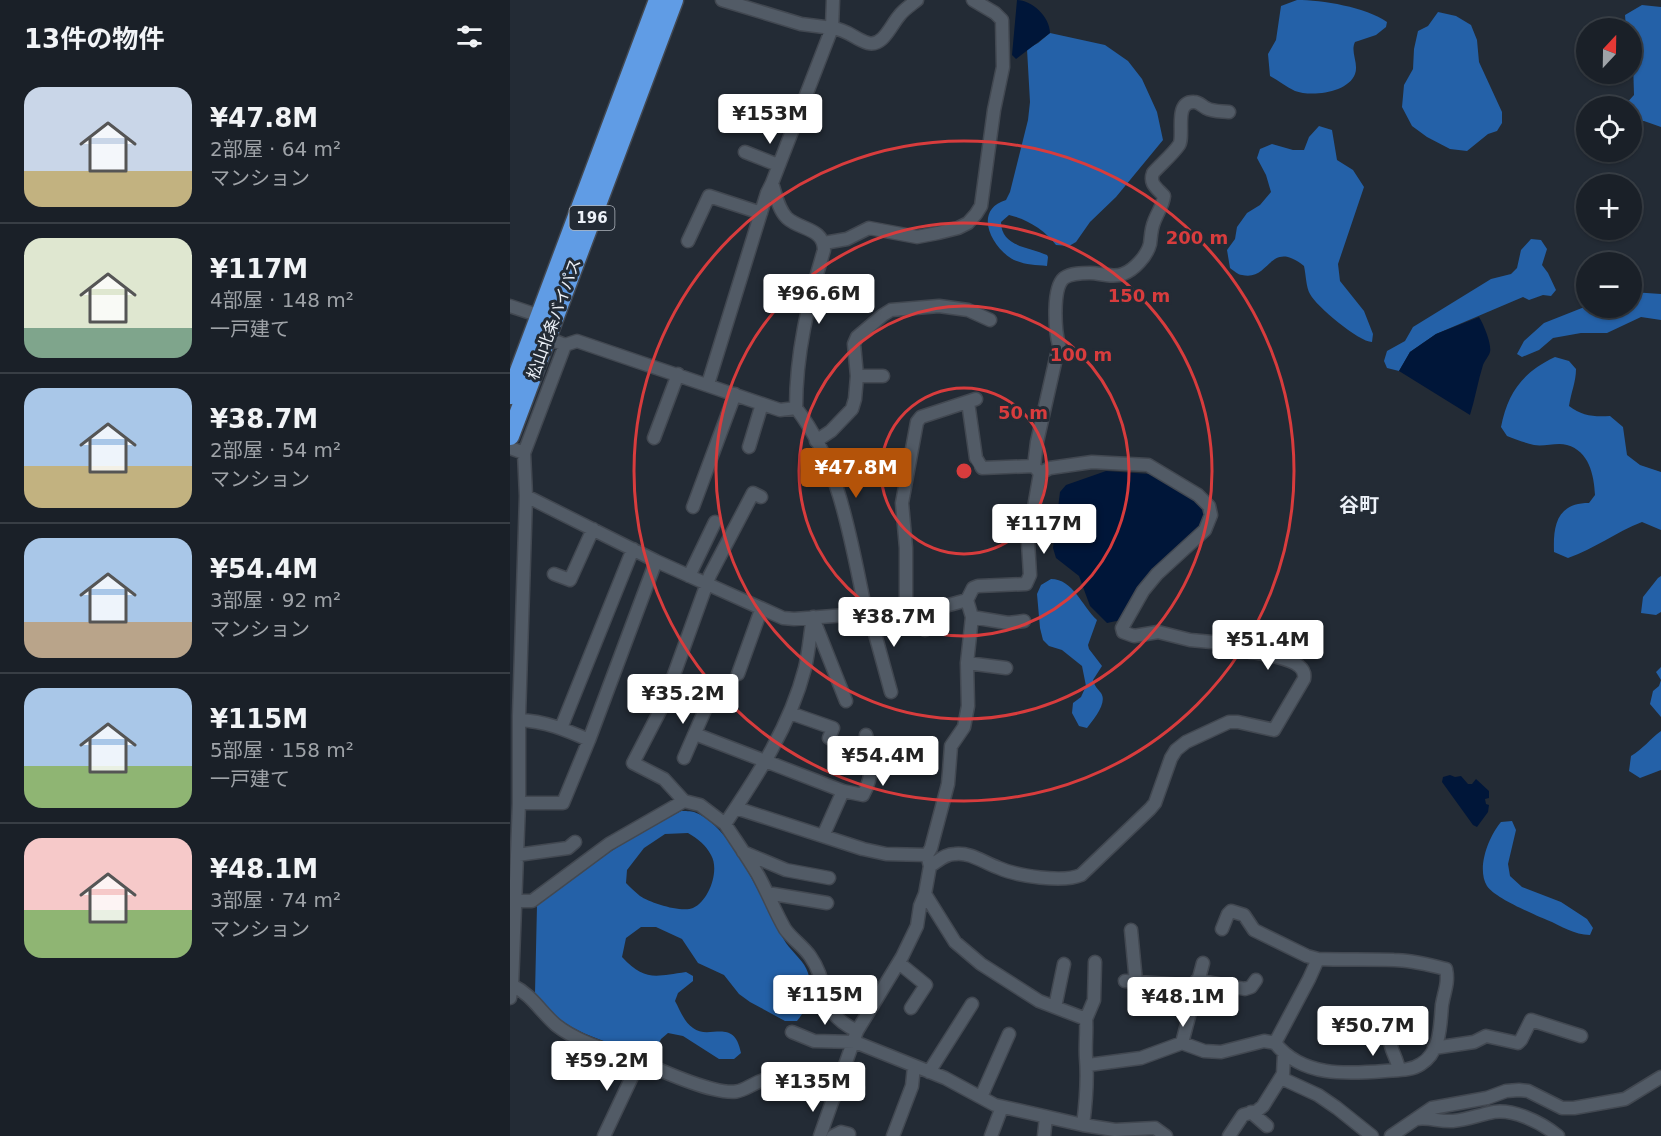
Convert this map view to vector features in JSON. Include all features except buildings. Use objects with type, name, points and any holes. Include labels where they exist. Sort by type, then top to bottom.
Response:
[{"type":"highway","name":"松山北条バイパス","points":[[510,436],[543,327],[658,0]]},
{"type":"highway","name":"松山北条バイパス","points":[[510,395],[543,327],[674,0]]},
{"type":"street","points":[[722,0],[801,24],[844,30],[872,44],[880,41],[900,14],[917,0]]},
{"type":"street","points":[[708,384],[760,213],[832,28],[833,0]]},
{"type":"street","points":[[824,243],[848,239],[869,228],[917,237],[938,233],[958,228],[976,214],[981,206],[994,110],[1003,68],[1002,20],[996,13],[973,0]]},
{"type":"street","points":[[820,1136],[856,1036],[899,963],[917,926],[920,906],[925,894],[928,860],[948,784],[951,746],[964,727],[968,706],[967,663],[972,617],[967,600],[973,588],[978,586],[1026,584],[1029,580],[1028,542],[1037,470],[1037,442],[1059,345],[1056,333],[1059,286],[1066,277],[1074,274],[1091,272],[1117,275],[1133,268],[1146,253],[1153,224],[1163,203],[1164,196],[1152,184],[1151,178],[1182,139],[1181,114],[1184,108],[1196,101],[1212,110],[1229,112]]},
{"type":"street","points":[[745,152],[778,165]]},
{"type":"street","points":[[772,183],[780,208],[786,217],[815,232],[824,243],[800,344],[796,408],[816,441],[839,493],[867,612],[891,692]]},
{"type":"street","points":[[688,241],[709,196],[760,213]]},
{"type":"street","points":[[510,306],[543,327],[565,345]]},
{"type":"street","points":[[816,441],[831,431],[852,409],[857,376],[854,344],[857,337],[883,315],[891,310],[939,306],[968,310],[990,320]]},
{"type":"street","points":[[565,345],[577,341],[780,410],[796,408]]},
{"type":"street","points":[[510,998],[519,803],[519,720],[526,496],[524,453],[565,345]]},
{"type":"street","points":[[654,438],[678,374]]},
{"type":"street","points":[[857,376],[883,376]]},
{"type":"street","points":[[693,507],[735,394]]},
{"type":"street","points":[[736,808],[863,849],[928,860],[956,853],[968,855],[1010,872],[1067,880],[1082,875],[1150,809],[1155,803],[1176,750],[1186,742],[1229,722],[1274,730],[1304,679],[1304,671],[1300,666],[1250,652],[1247,645],[1239,639],[1235,638],[1223,643],[1190,640],[1158,632],[1134,636],[1123,632],[1122,628],[1143,591],[1157,574],[1205,530],[1211,515],[1209,506],[1198,495],[1148,465],[1092,462],[1037,470],[982,468],[976,458],[972,401],[921,417],[917,422],[902,503],[906,548],[906,610]]},
{"type":"street","points":[[749,447],[762,404]]},
{"type":"street","points":[[510,448],[524,453]]},
{"type":"street","points":[[761,496],[753,493],[737,531],[707,584],[663,705],[633,764],[664,779],[684,801],[700,805],[725,824],[787,931],[809,955],[817,968],[824,997],[831,1013],[856,1036],[1002,1107],[1115,1130],[1155,1128],[1166,1136]]},
{"type":"street","points":[[526,496],[656,561],[783,618],[938,608],[967,600]]},
{"type":"street","points":[[689,576],[715,522]]},
{"type":"street","points":[[555,574],[570,580],[592,529]]},
{"type":"street","points":[[561,728],[633,549]]},
{"type":"street","points":[[519,803],[563,803],[656,561]]},
{"type":"street","points":[[738,674],[761,609]]},
{"type":"street","points":[[924,609],[925,630]]},
{"type":"street","points":[[813,617],[846,701]]},
{"type":"street","points":[[725,824],[773,749],[790,713],[805,667],[813,617]]},
{"type":"street","points":[[972,617],[1008,623],[1024,621]]},
{"type":"street","points":[[967,663],[1006,668]]},
{"type":"street","points":[[684,759],[708,703]]},
{"type":"street","points":[[790,713],[833,728],[830,738]]},
{"type":"street","points":[[519,720],[537,721],[589,740]]},
{"type":"street","points":[[695,734],[843,791],[863,795],[867,789],[872,756],[866,735]]},
{"type":"street","points":[[823,836],[843,791]]},
{"type":"street","points":[[513,899],[532,901],[609,844],[684,801]]},
{"type":"street","points":[[517,855],[568,848],[574,842]]},
{"type":"street","points":[[743,852],[792,872],[830,878]]},
{"type":"street","points":[[767,893],[826,903]]},
{"type":"street","points":[[925,894],[955,942],[981,964],[1039,1001],[1086,1019]]},
{"type":"street","points":[[1088,1065],[1141,1058],[1182,1043],[1204,1051],[1221,1052],[1264,1041],[1275,1043],[1284,1054],[1293,1060],[1321,1071],[1350,1074],[1399,1070],[1420,1066],[1427,1060],[1442,1025],[1443,1000],[1447,985],[1446,969],[1423,963],[1395,960],[1318,959],[1254,930],[1244,915],[1236,911],[1228,914],[1222,929]]},
{"type":"street","points":[[1131,930],[1130,981],[1197,983],[1245,988],[1251,987],[1256,980]]},
{"type":"street","points":[[1275,1043],[1318,959]]},
{"type":"street","points":[[1083,1125],[1088,1065],[1086,1019],[1094,1000],[1095,962]]},
{"type":"street","points":[[899,963],[926,985],[911,1008]]},
{"type":"street","points":[[1182,1043],[1203,963]]},
{"type":"street","points":[[1055,1007],[1064,964]]},
{"type":"street","points":[[512,985],[525,991],[555,1024],[576,1038],[688,1082],[733,1093],[746,1090],[770,1078],[782,1077],[834,1098]]},
{"type":"street","points":[[929,1072],[972,1004]]},
{"type":"street","points":[[1434,1048],[1474,1042],[1486,1036],[1518,1043],[1531,1020],[1581,1036]]},
{"type":"street","points":[[1361,1021],[1365,1025],[1391,1032]]},
{"type":"street","points":[[1399,1022],[1391,1032],[1390,1044],[1399,1070]]},
{"type":"street","points":[[792,1032],[814,1041],[856,1036]]},
{"type":"street","points":[[981,1097],[1009,1035]]},
{"type":"street","points":[[1229,1136],[1243,1115],[1263,1106],[1281,1078],[1285,1066],[1284,1054]]},
{"type":"street","points":[[604,1136],[639,1062]]},
{"type":"street","points":[[893,1136],[912,1086],[914,1066]]},
{"type":"street","points":[[1392,1136],[1432,1108],[1487,1098],[1506,1091],[1519,1089],[1562,1108],[1574,1108],[1620,1101],[1634,1095],[1661,1077]]},
{"type":"street","points":[[1281,1078],[1318,1095],[1372,1136]]},
{"type":"street","points":[[838,1081],[858,1088]]},
{"type":"street","points":[[991,1136],[1002,1107]]},
{"type":"street","points":[[1251,1112],[1267,1126]]},
{"type":"street","points":[[1415,1119],[1428,1117],[1447,1122],[1461,1121],[1498,1112],[1546,1126],[1558,1136]]},
{"type":"street","points":[[1044,1136],[1046,1117]]},
{"type":"street","points":[[833,1136],[842,1132],[849,1134]]},
{"type":"shaded area","points":[[1017,0],[1028,3],[1039,10],[1047,21],[1050,33],[1016,59],[1012,55]]},
{"type":"shaded area","points":[[1297,0],[1344,5],[1368,12],[1387,22],[1386,27],[1376,35],[1355,42],[1353,50],[1355,74],[1345,86],[1328,92],[1302,93],[1270,76],[1268,54],[1276,40],[1281,6]]},
{"type":"shaded area","points":[[1642,5],[1661,7],[1661,127],[1642,121],[1642,96],[1633,96],[1634,84],[1642,84],[1642,18],[1625,18],[1625,15]]},
{"type":"shaded area","points":[[1438,12],[1456,16],[1471,25],[1477,40],[1479,62],[1502,112],[1502,123],[1497,131],[1488,134],[1467,151],[1450,149],[1427,137],[1412,126],[1402,107],[1404,85],[1413,69],[1418,31],[1428,26]]},
{"type":"shaded area","points":[[1050,33],[1105,45],[1128,61],[1142,79],[1157,112],[1163,140],[1116,197],[1090,222],[1076,242],[1069,246],[1056,245],[1041,230],[1016,217],[1009,215],[1001,222],[1002,230],[1011,241],[1047,255],[1047,266],[1022,263],[1006,255],[993,239],[988,220],[990,212],[996,205],[1006,200],[1010,192],[1028,120],[1030,102],[1027,49]]},
{"type":"shaded area","points":[[1319,126],[1332,130],[1337,160],[1353,170],[1364,187],[1338,264],[1340,281],[1364,311],[1373,334],[1372,342],[1348,330],[1320,307],[1309,291],[1304,266],[1292,259],[1276,258],[1259,273],[1251,275],[1240,275],[1230,268],[1227,250],[1235,239],[1237,227],[1247,213],[1260,205],[1271,192],[1266,175],[1257,158],[1260,149],[1272,144],[1293,150],[1304,150],[1309,137]]},
{"type":"shaded area","points":[[1531,239],[1541,240],[1547,249],[1542,265],[1556,290],[1551,296],[1543,295],[1529,300],[1523,297],[1436,334],[1410,352],[1399,371],[1387,368],[1384,361],[1387,351],[1405,341],[1413,327],[1491,279],[1511,274],[1517,268],[1521,250]]},
{"type":"shaded area","points":[[1642,293],[1661,294],[1661,320],[1642,317]]},
{"type":"shaded area","points":[[1576,310],[1576,318],[1639,318],[1607,333],[1581,333],[1553,338],[1539,350],[1522,357],[1517,354],[1524,341],[1544,323]]},
{"type":"shaded area","points":[[1479,317],[1485,329],[1490,352],[1483,365],[1470,415],[1399,371],[1410,352],[1436,334]]},
{"type":"shaded area","points":[[1555,357],[1569,361],[1576,369],[1569,406],[1588,415],[1610,416],[1623,427],[1627,455],[1640,465],[1661,472],[1661,530],[1642,522],[1568,558],[1554,552],[1556,525],[1559,517],[1570,507],[1589,503],[1595,495],[1592,472],[1585,458],[1574,448],[1563,444],[1527,443],[1507,436],[1501,427],[1508,403],[1519,385],[1534,369]]},
{"type":"shaded area","points":[[1106,471],[1149,474],[1200,501],[1207,514],[1192,534],[1149,575],[1121,620],[1107,623],[1090,606],[1079,576],[1056,558],[1053,548],[1060,492],[1066,485]]},
{"type":"shaded area","points":[[1661,576],[1661,612],[1656,615],[1641,613],[1643,597]]},
{"type":"shaded area","points":[[1051,579],[1059,580],[1071,588],[1097,620],[1088,645],[1102,666],[1093,680],[1103,697],[1103,702],[1087,728],[1079,726],[1072,713],[1073,703],[1081,697],[1086,686],[1082,666],[1062,650],[1049,646],[1043,640],[1040,628],[1037,594],[1041,585]]},
{"type":"shaded area","points":[[1661,667],[1661,680],[1656,672]]},
{"type":"shaded area","points":[[1661,680],[1661,717],[1650,704],[1653,691],[1659,686]]},
{"type":"shaded area","points":[[1661,731],[1661,770],[1640,778],[1629,771],[1631,756]]},
{"type":"shaded area","points":[[1461,776],[1468,784],[1472,784],[1476,779],[1489,791],[1489,798],[1485,799],[1486,804],[1489,805],[1488,812],[1477,827],[1473,825],[1442,782],[1443,777]]},
{"type":"shaded area","points":[[681,811],[693,812],[709,821],[723,834],[747,870],[786,943],[802,961],[810,979],[809,998],[804,1010],[797,1021],[785,1021],[739,994],[724,975],[698,963],[682,939],[656,927],[641,927],[626,938],[622,957],[644,974],[659,976],[686,972],[693,976],[693,981],[678,993],[675,1001],[693,1028],[706,1032],[727,1032],[733,1035],[741,1053],[734,1059],[719,1059],[683,1036],[668,1033],[661,1039],[654,1053],[603,1041],[578,1030],[554,1015],[535,993],[537,905],[606,854]],"holes":[[[688,833],[709,851],[713,861],[711,884],[699,904],[693,908],[681,909],[651,902],[640,896],[626,883],[627,870],[644,848],[665,834]]]},
{"type":"shaded area","points":[[1512,821],[1516,830],[1508,864],[1510,876],[1522,887],[1561,902],[1587,919],[1593,928],[1590,935],[1573,932],[1524,910],[1498,896],[1487,886],[1484,879],[1483,862],[1488,844],[1501,822]]},
{"type":"district","name":"谷町","points":[[1359,505]]}]
